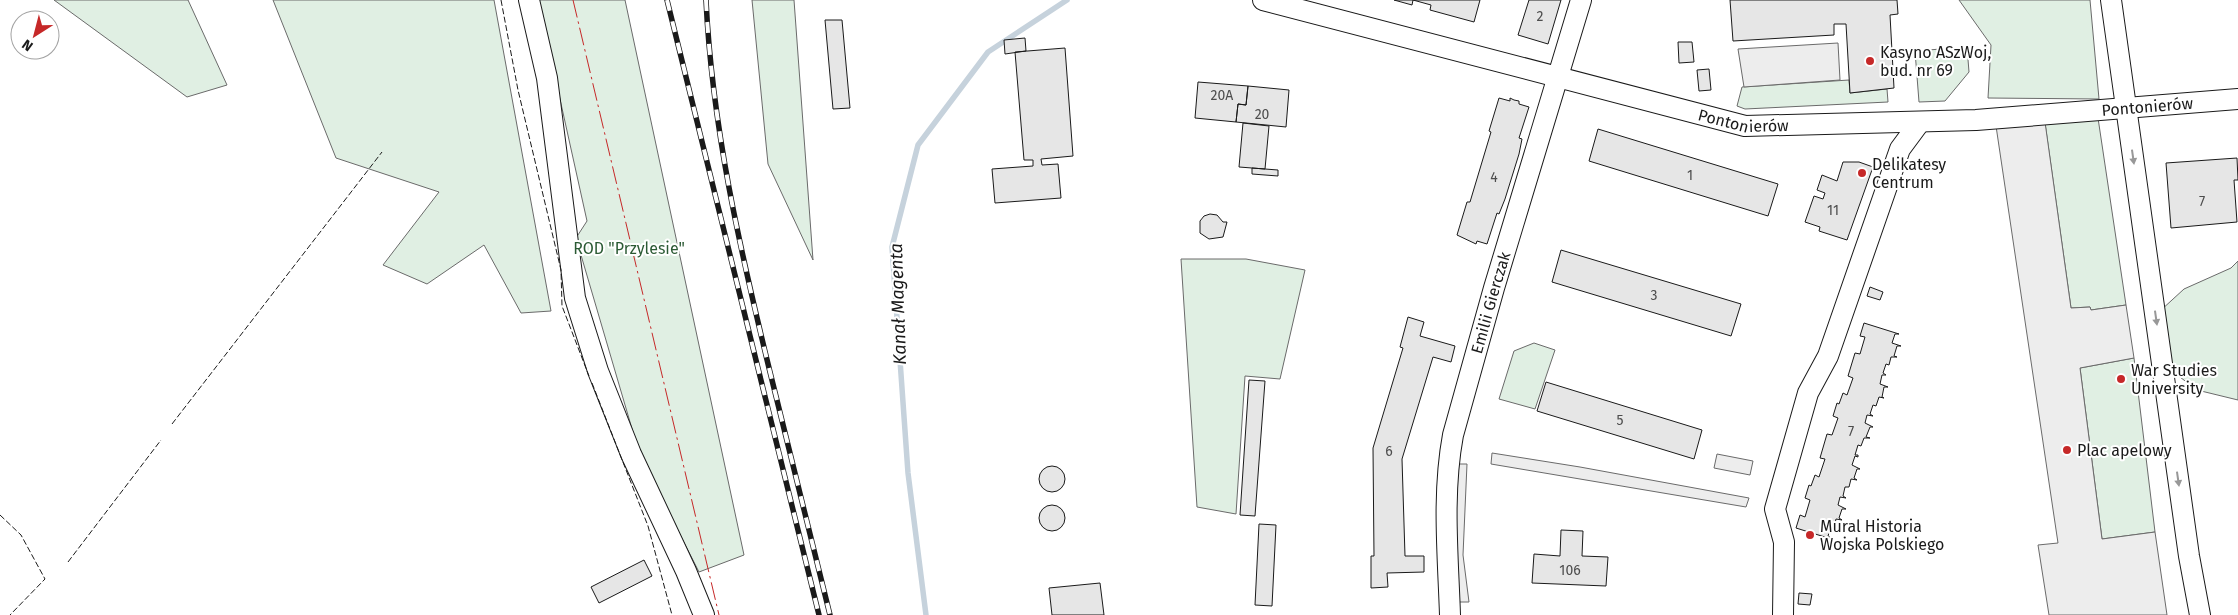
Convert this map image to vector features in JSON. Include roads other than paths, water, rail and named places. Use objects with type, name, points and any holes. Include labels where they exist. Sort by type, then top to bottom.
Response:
[{"type":"street","points":[[529,0],[547,78],[575,298],[598,371],[631,454],[686,571],[704,615]]},
{"type":"street","name":"Pontonierów","points":[[1263,0],[1745,126],[1885,124],[2126,109],[2238,99]]},
{"type":"street","name":"Emilii Gierczak","points":[[1450,615],[1446,493],[1453,435],[1494,288],[1581,0]]},
{"type":"street","points":[[2111,0],[2189,556],[2200,615]]},
{"type":"street","points":[[1783,615],[1784,542],[1775,509],[1808,393],[1828,356],[1900,148],[1920,122]]},
{"type":"street","points":[[1885,124],[1895,136],[1900,148]]},
{"type":"waterway","name":"Kanał Magenta","points":[[926,615],[908,473],[892,247],[918,145],[988,52],[1067,0]]},
{"type":"railway","points":[[667,0],[819,615]]},
{"type":"railway","points":[[706,0],[714,94],[738,234],[830,615]]},
{"type":"place","name":"Kasyno ASzWoj, bud. nr 69","points":[[1870,61]]},
{"type":"place","name":"Delikatesy Centrum","points":[[1862,173]]},
{"type":"place","name":"War Studies University","points":[[2121,379]]},
{"type":"place","name":"Plac apelowy","points":[[2067,450]]},
{"type":"place","name":"Mural Historia Wojska Polskiego","points":[[1810,535]]},
{"type":"park label","name":"ROD \"Przylesie\"","points":[[629,248]]}]
